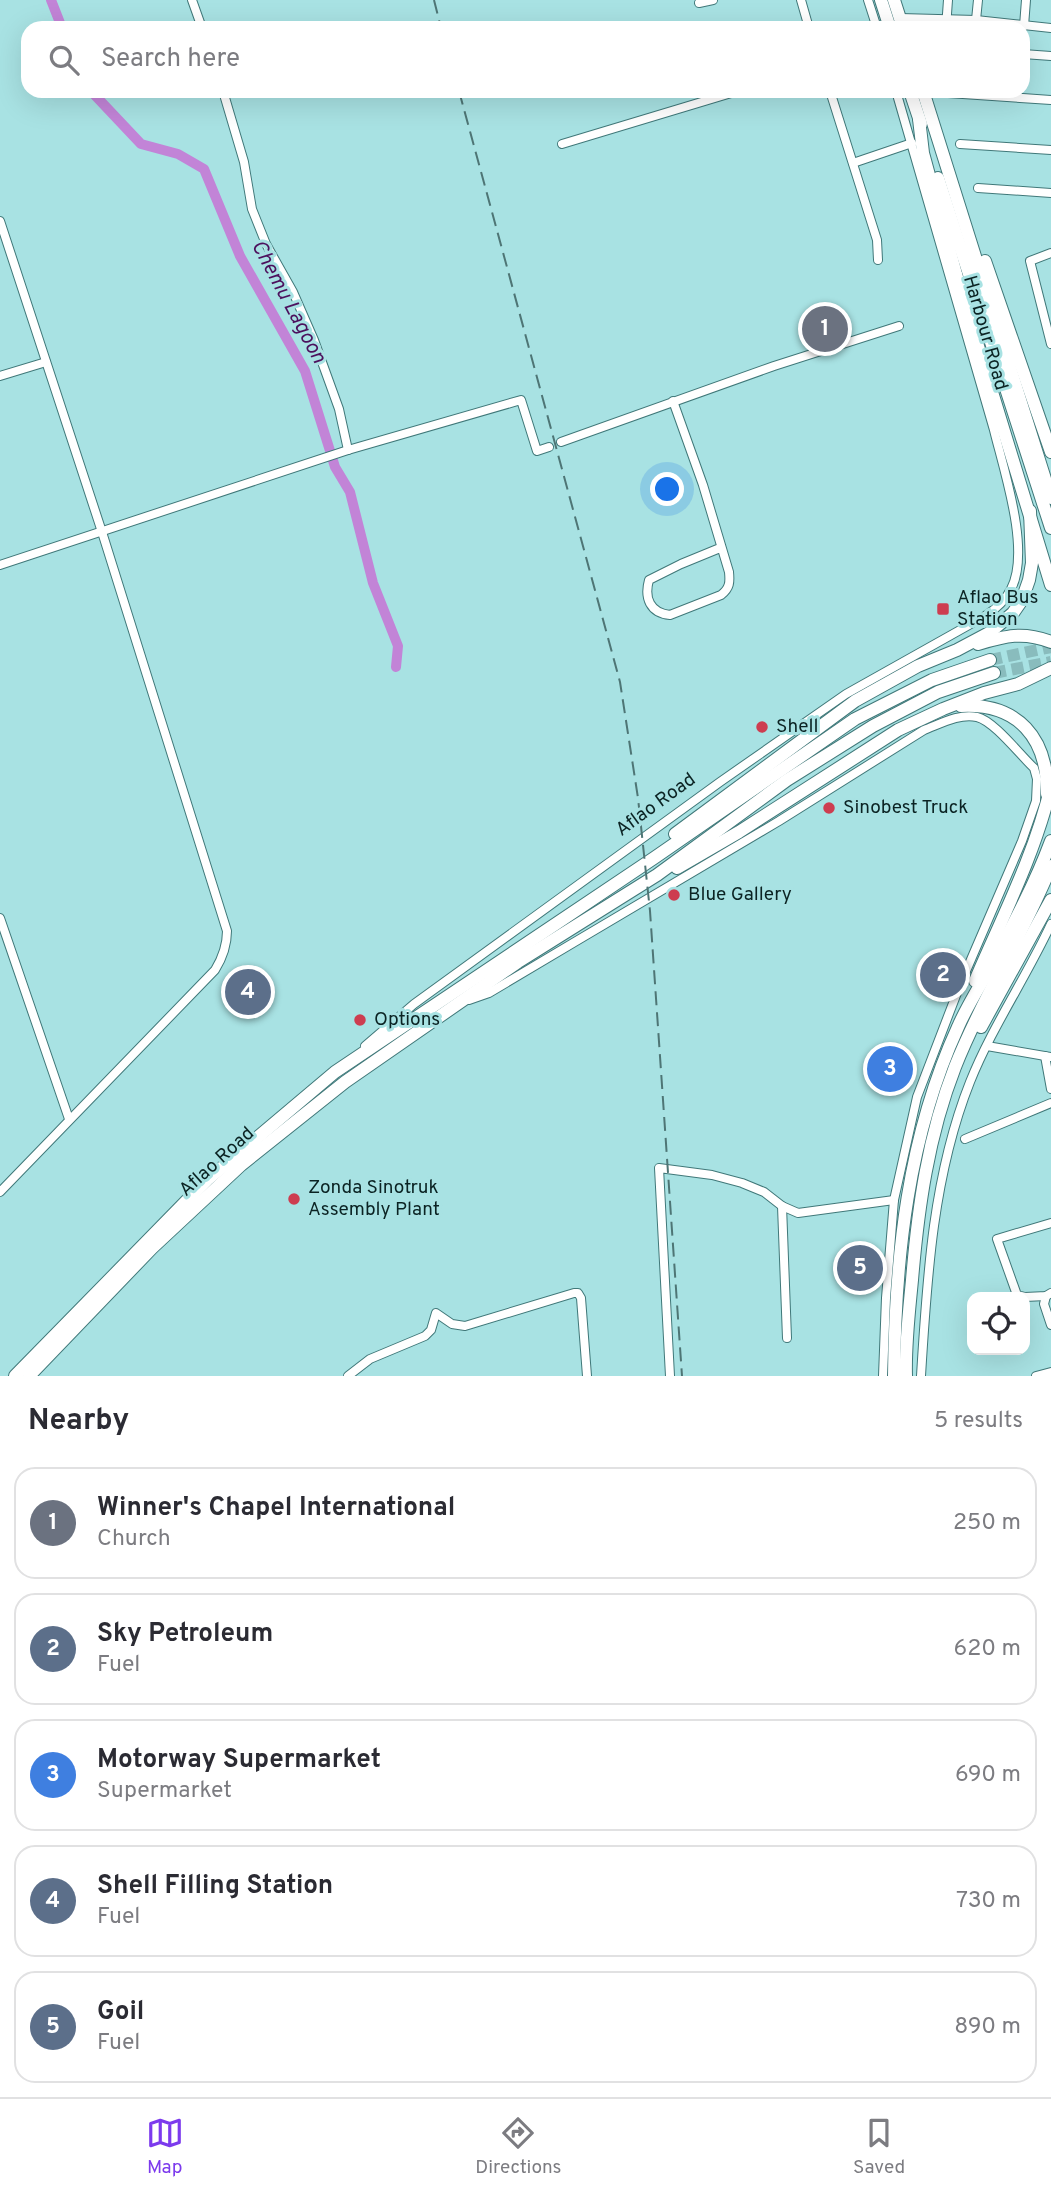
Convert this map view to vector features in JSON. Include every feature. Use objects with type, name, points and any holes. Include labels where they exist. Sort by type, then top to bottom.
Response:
[{"type":"highway","points":[[881,0],[895,21]]},
{"type":"highway","points":[[894,0],[897,21]]},
{"type":"highway","name":"Harbour Road","points":[[912,98],[1051,498]]},
{"type":"highway","name":"Harbour Road","points":[[925,98],[1051,528]]},
{"type":"highway","points":[[919,119],[923,153],[956,274],[1051,585]]},
{"type":"highway","points":[[954,190],[974,227],[1051,452]]},
{"type":"highway","points":[[957,650],[989,632],[1013,613],[1022,600],[1031,563],[1030,511]]},
{"type":"highway","points":[[654,858],[669,840],[691,821],[855,701],[918,666],[957,650],[1009,635],[1035,636],[1051,642]]},
{"type":"highway","name":"Aflao Road","points":[[15,1376],[207,1180],[335,1072],[654,858],[855,719],[932,680],[990,660]]},
{"type":"highway","points":[[657,875],[686,864],[898,730],[943,709],[984,693],[1018,684],[1051,668]]},
{"type":"highway","name":"Aflao Road","points":[[29,1376],[152,1248],[241,1165],[314,1105],[518,962],[657,875],[787,780],[873,726],[938,692],[994,673]]},
{"type":"highway","points":[[943,709],[980,705],[1002,711],[1021,722],[1032,734],[1042,752],[1047,780],[1047,805]]},
{"type":"highway","points":[[894,1376],[898,1272],[906,1199],[918,1142],[964,1006],[1047,805],[1051,786]]},
{"type":"highway","points":[[906,1376],[908,1316],[918,1213],[940,1112],[995,969],[1051,841]]},
{"type":"highway","points":[[959,1024],[995,969],[1040,891],[1051,866]]},
{"type":"highway","points":[[940,1112],[975,1037],[1051,900]]},
{"type":"street","points":[[192,0],[200,21]]},
{"type":"street","points":[[699,3],[713,0]]},
{"type":"street","points":[[801,0],[807,21]]},
{"type":"street","points":[[868,0],[875,21]]},
{"type":"street","points":[[947,21],[948,0]]},
{"type":"street","points":[[976,20],[978,0]]},
{"type":"street","points":[[1024,21],[1026,0]]},
{"type":"street","points":[[969,21],[984,21]]},
{"type":"street","points":[[1030,26],[1051,27]]},
{"type":"street","points":[[1030,54],[1051,56]]},
{"type":"street","points":[[224,98],[244,162],[252,209],[266,244],[293,292],[314,340],[339,410],[348,450]]},
{"type":"street","points":[[562,144],[715,98]]},
{"type":"street","points":[[832,98],[877,240],[878,260]]},
{"type":"street","name":"Harbour Road","points":[[898,98],[1007,483],[1019,556],[1012,588]]},
{"type":"street","points":[[1030,98],[1051,100]]},
{"type":"street","points":[[852,163],[912,143]]},
{"type":"street","points":[[960,144],[1051,150]]},
{"type":"street","points":[[978,188],[1051,193]]},
{"type":"street","points":[[0,221],[224,917],[227,945],[215,970],[0,1192]]},
{"type":"street","points":[[1051,253],[1030,261],[1051,344]]},
{"type":"street","points":[[561,442],[611,426],[673,401],[899,326]]},
{"type":"street","points":[[0,376],[46,362]]},
{"type":"street","points":[[0,565],[348,450],[521,400],[537,451],[549,447]]},
{"type":"street","points":[[673,401],[703,485],[729,572],[728,589],[670,615],[653,609],[647,601],[649,580],[720,548]]},
{"type":"street","name":"Aflao Road","points":[[335,1072],[414,1004],[781,739],[846,694],[985,616],[999,605],[1012,588]]},
{"type":"street","name":"Aflao Road","points":[[456,1005],[489,993],[779,821],[924,730],[948,720],[968,716],[986,720],[1034,768],[1037,779],[1036,801],[1022,841],[954,998],[917,1097],[894,1200]]},
{"type":"street","points":[[0,918],[69,1119]]},
{"type":"street","points":[[920,1376],[933,1230],[944,1163],[970,1082],[1051,924]]},
{"type":"street","points":[[987,1046],[1048,1057],[1051,1089]]},
{"type":"street","points":[[965,1139],[1051,1103]]},
{"type":"street","points":[[670,1376],[659,1168],[712,1174],[742,1183],[771,1196],[782,1206],[798,1213],[894,1200],[883,1376]]},
{"type":"street","points":[[782,1206],[787,1338]]},
{"type":"street","points":[[1016,1292],[997,1240],[1051,1223]]},
{"type":"street","points":[[348,1376],[370,1359],[425,1336],[436,1313],[452,1324],[465,1326],[578,1293],[581,1298],[587,1376]]},
{"type":"street","points":[[1030,1297],[1049,1295]]},
{"type":"street","points":[[1049,1295],[1044,1304],[1051,1325]]},
{"type":"street","points":[[1036,1376],[1051,1372]]},
{"type":"waterway","name":"Chemu Lagoon","points":[[51,0],[59,21]]},
{"type":"waterway","name":"Chemu Lagoon","points":[[98,98],[141,144],[178,154],[204,169],[240,256],[305,371],[335,467],[350,492],[373,583],[398,646],[396,667]]},
{"type":"tunnel","points":[[990,660],[1051,647]]},
{"type":"tunnel","points":[[994,673],[1051,662]]},
{"type":"railway","points":[[434,0],[439,21]]},
{"type":"railway","points":[[461,98],[620,682],[638,798],[650,911],[682,1376]]},
{"type":"place","name":"Winner's Chapel International","points":[[825,329]]},
{"type":"place","name":"Aflao Bus Station","points":[[943,609]]},
{"type":"place","name":"Shell","points":[[762,727]]},
{"type":"place","name":"Sinobest Truck","points":[[829,808]]},
{"type":"place","name":"Blue Gallery","points":[[674,895]]},
{"type":"place","name":"Sky Petroleum","points":[[943,975]]},
{"type":"place","name":"Shell Filling Station","points":[[248,992]]},
{"type":"place","name":"Options","points":[[360,1020]]},
{"type":"place","name":"Motorway Supermarket","points":[[890,1069]]},
{"type":"place","name":"Zonda Sinotruk Assembly Plant","points":[[294,1199]]},
{"type":"place","name":"Goil","points":[[860,1268]]}]
